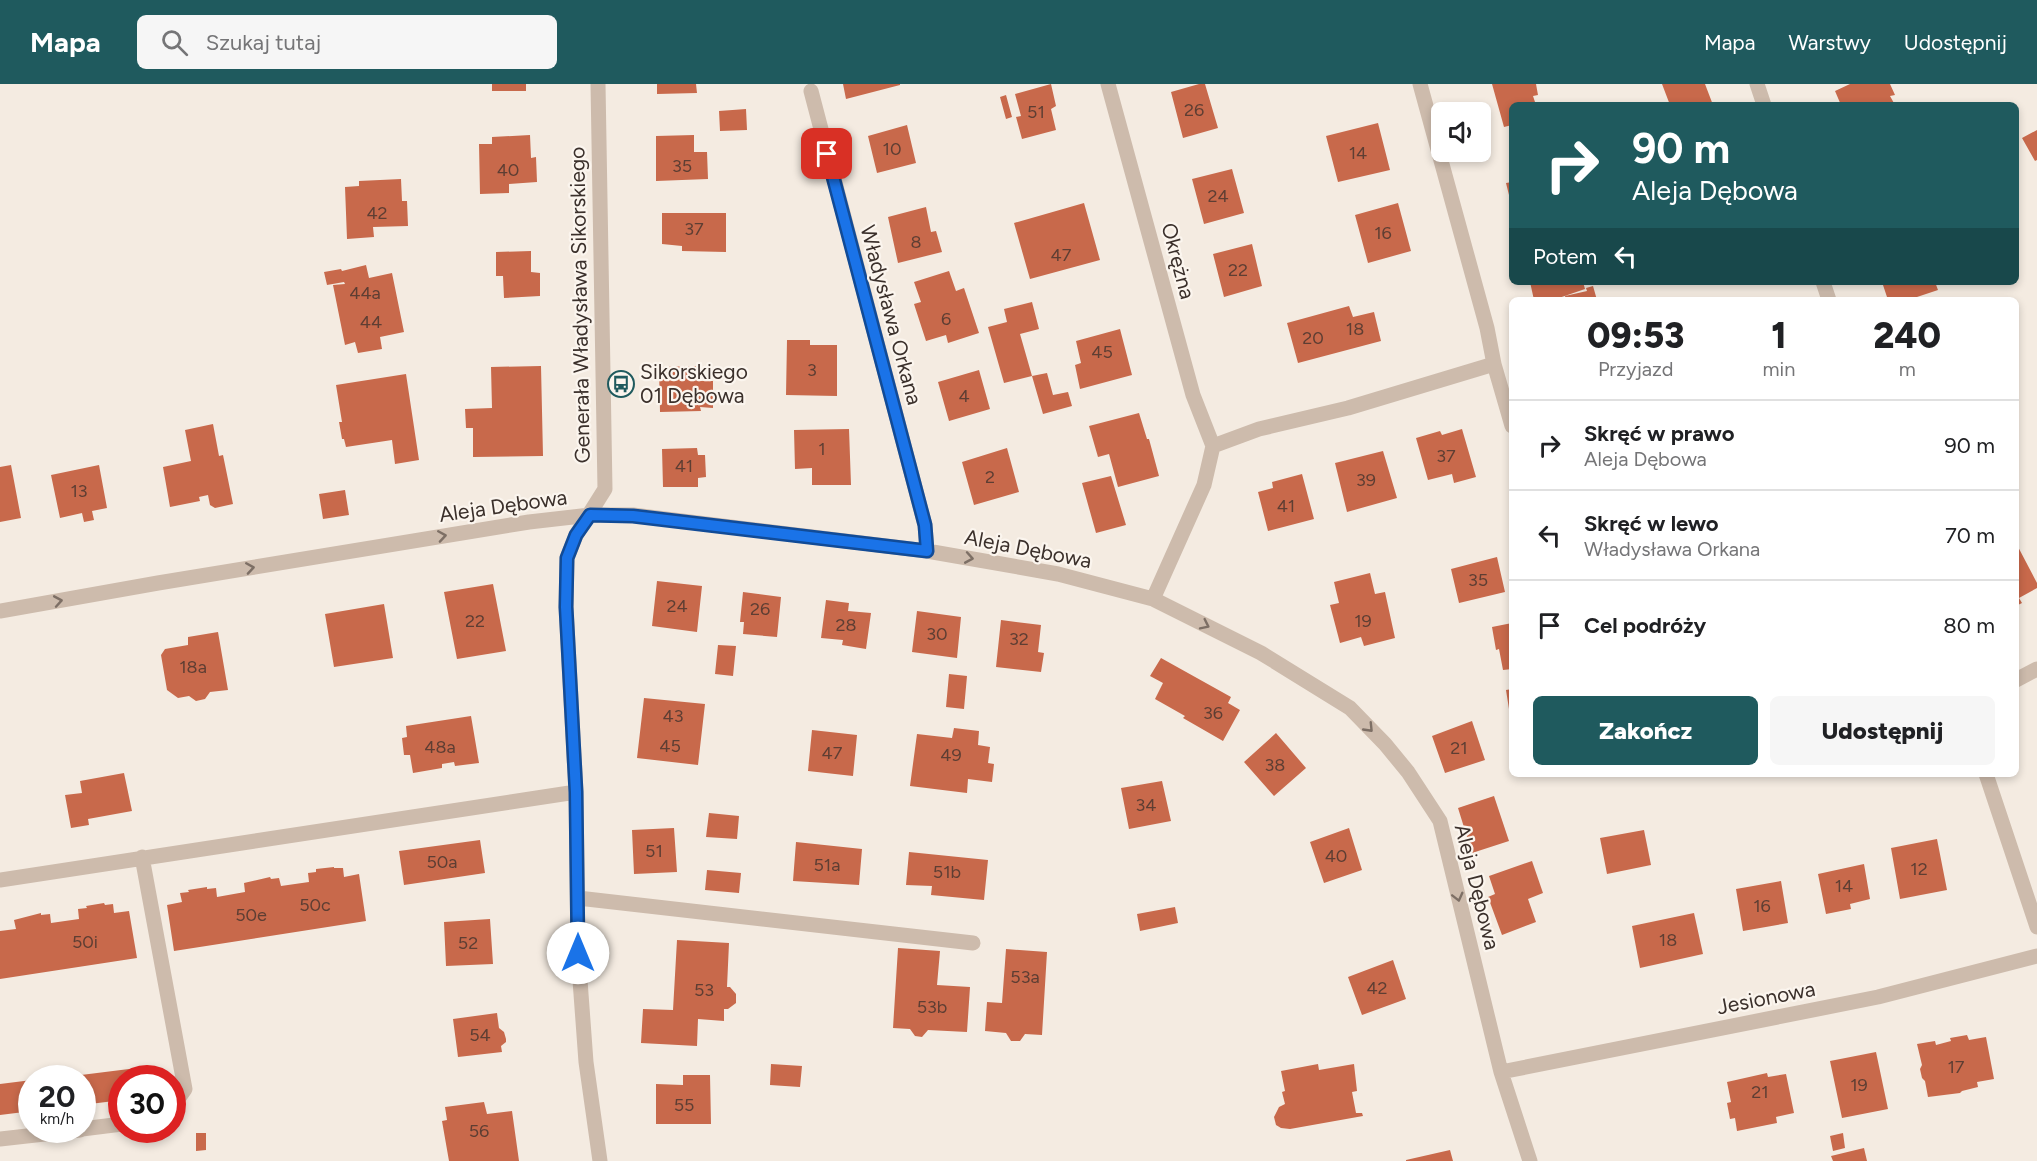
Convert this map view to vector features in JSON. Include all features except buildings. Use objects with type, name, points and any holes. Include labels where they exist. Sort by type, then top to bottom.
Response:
[{"type":"street","name":"Generała Władysława Sikorskiego","points":[[598,84],[604,489],[576,535],[567,558],[566,607],[576,792],[578,953],[586,1062],[600,1161]]},
{"type":"street","name":"Okrężna","points":[[1108,84],[1193,395],[1213,446]]},
{"type":"street","points":[[1420,84],[1509,416]]},
{"type":"street","points":[[1757,84],[1763,102]]},
{"type":"street","name":"Władysława Orkana","points":[[810,91],[925,525],[927,551]]},
{"type":"street","points":[[1153,599],[1204,484],[1213,446],[1258,429],[1348,408],[1494,364]]},
{"type":"street","name":"Aleja Dębowa","points":[[0,611],[459,533],[590,515],[633,516],[927,551],[1058,574],[1153,599],[1261,653],[1350,708],[1408,772],[1440,821],[1501,1072],[1530,1161]]},
{"type":"street","points":[[2019,678],[2037,669]]},
{"type":"street","points":[[1987,777],[2037,927]]},
{"type":"street","points":[[0,880],[576,792]]},
{"type":"street","points":[[142,857],[181,1065]]},
{"type":"street","points":[[578,898],[973,943]]},
{"type":"street","name":"Jesionowa","points":[[1501,1072],[1878,997],[2037,956]]},
{"type":"street","points":[[0,1139],[18,1137]]},
{"type":"place","name":"Sikorskiego 01 Dębowa","points":[[621,384]]},
{"type":"route","points":[[578,953],[575,750],[566,607],[567,558],[576,535],[590,515],[633,516],[927,551],[925,525],[827,154]]}]
